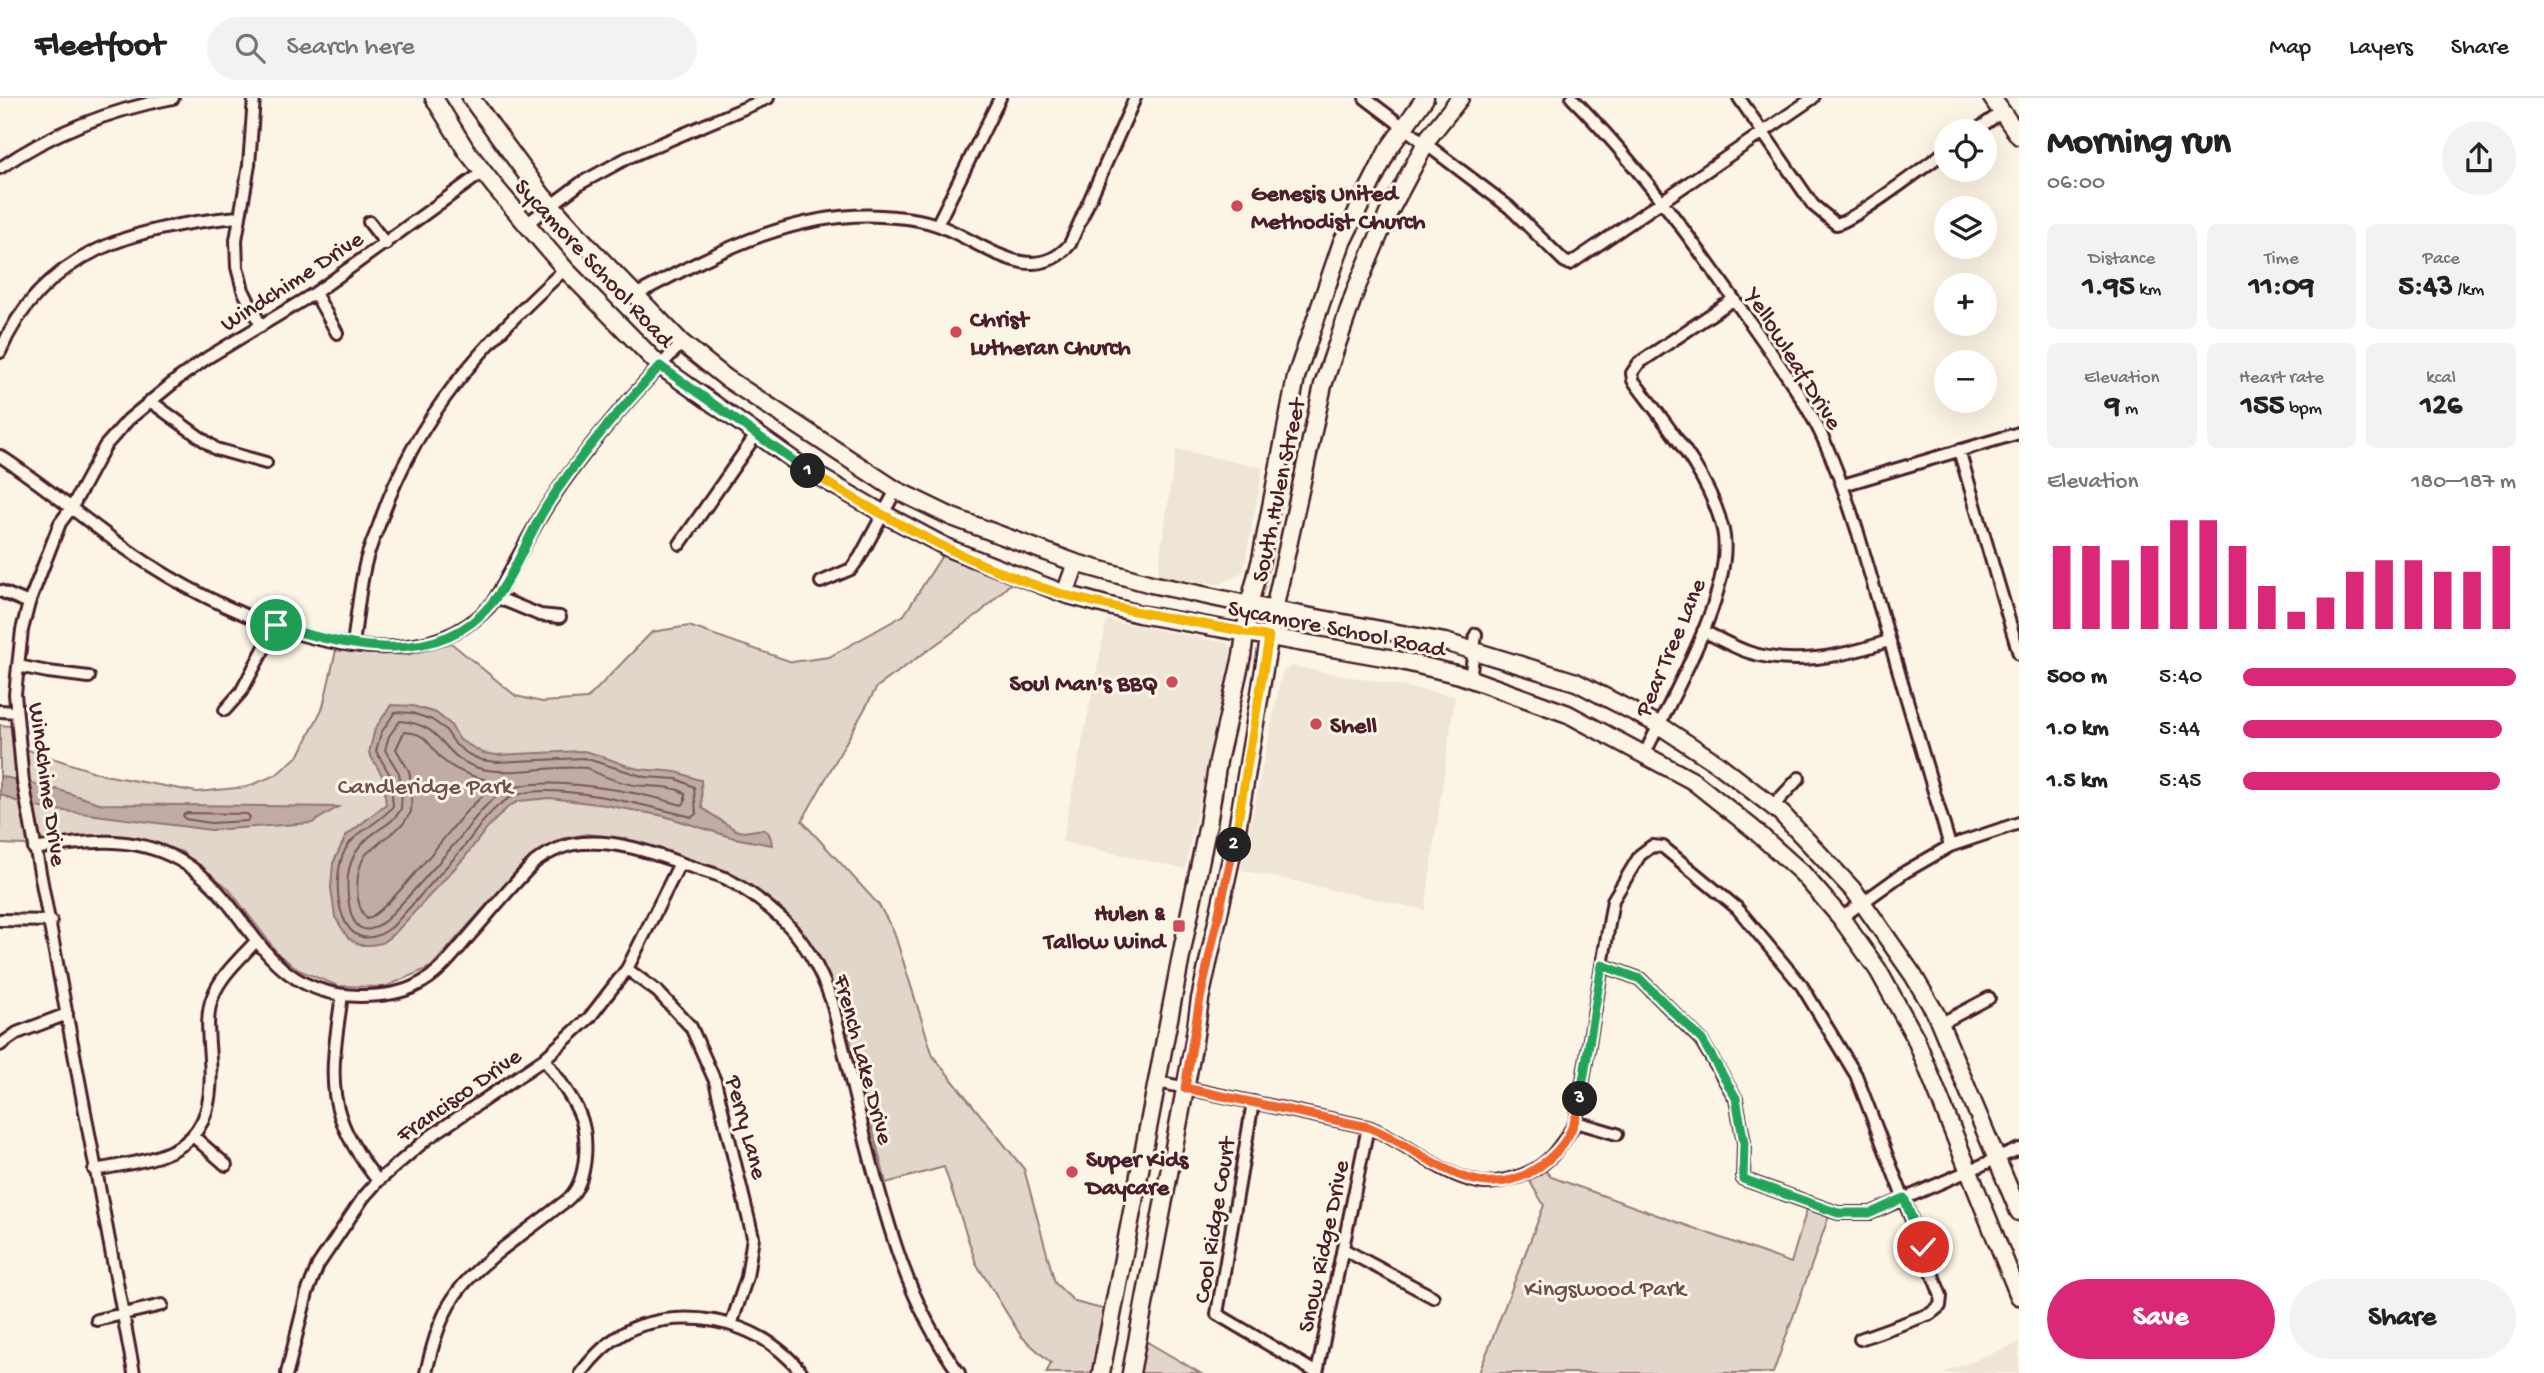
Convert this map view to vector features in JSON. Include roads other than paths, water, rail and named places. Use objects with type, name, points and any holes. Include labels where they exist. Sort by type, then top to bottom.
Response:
[{"type":"main road","name":"Sycamore School Road","points":[[434,98],[466,150],[526,224],[565,269],[660,366],[806,470],[884,514],[950,549],[1065,594],[1139,614],[1389,658],[1470,679],[1568,714],[1693,781],[1744,821],[1802,873],[1840,918],[1878,970],[1915,1037],[2019,1296]]},
{"type":"main road","name":"South Hulen Street","points":[[1101,1373],[1296,377],[1342,242],[1388,150],[1425,98]]},
{"type":"main road","name":"South Hulen Street","points":[[1131,1373],[1243,796],[1274,610],[1323,385],[1370,254],[1405,178],[1425,145],[1461,98]]},
{"type":"main road","points":[[1992,98],[2019,136]]},
{"type":"main road","name":"Sycamore School Road","points":[[475,99],[550,204],[682,343],[726,378],[896,490],[952,517],[1076,563],[1152,584],[1445,642],[1476,642],[1576,682],[1594,683],[1718,764],[1781,813],[1863,902],[1913,975],[1940,1024],[2019,1212]]},
{"type":"main road","points":[[1296,377],[1323,385]]},
{"type":"main road","points":[[1065,594],[1076,563]]},
{"type":"main road","points":[[1213,792],[1243,796]]},
{"type":"main road","points":[[1183,946],[1210,956]]},
{"type":"main road","points":[[1113,1313],[1142,1319]]},
{"type":"street","points":[[0,168],[51,136],[126,109],[173,98]]},
{"type":"street","points":[[254,98],[249,165],[238,216],[236,240],[237,267],[247,300],[261,326]]},
{"type":"street","points":[[526,224],[581,183],[627,158],[768,98]]},
{"type":"street","points":[[937,225],[1000,98]]},
{"type":"street","points":[[635,295],[694,264],[771,232],[828,218],[854,215],[892,216],[937,225],[1018,262],[1035,264],[1052,261],[1070,244],[1135,98]]},
{"type":"street","points":[[1365,98],[1509,207],[1570,264],[1813,98]]},
{"type":"street","name":"Yellowleaf Drive","points":[[1572,98],[1601,128],[1662,202],[1734,299],[1813,419],[1843,485],[1950,846]]},
{"type":"street","points":[[1739,98],[1813,205],[1836,223],[1840,224],[1859,213],[1934,160]]},
{"type":"street","points":[[1992,119],[2002,112]]},
{"type":"street","name":"Windchime Drive","points":[[134,1373],[23,782],[16,712],[18,666],[29,603],[60,523],[72,507],[105,446],[128,420],[207,358],[315,293],[483,172]]},
{"type":"street","points":[[0,352],[8,333],[34,296],[60,272],[88,254],[149,230],[187,221],[238,216]]},
{"type":"street","points":[[369,222],[386,244]]},
{"type":"street","points":[[353,644],[365,565],[395,482],[410,450],[464,370],[512,318],[565,269]]},
{"type":"street","points":[[315,293],[337,333]]},
{"type":"street","name":"Pear Tree Lane","points":[[1645,753],[1710,616],[1724,567],[1723,531],[1694,464],[1633,380],[1632,373],[1639,363],[1734,299]]},
{"type":"street","points":[[0,456],[119,544],[184,586],[235,610],[321,639],[387,647],[413,646],[453,634],[475,619],[496,597],[545,509],[577,460],[682,343]]},
{"type":"street","points":[[150,401],[216,449],[266,463]]},
{"type":"street","points":[[1843,485],[2019,433]]},
{"type":"street","points":[[680,544],[756,435]]},
{"type":"street","points":[[1959,450],[2019,654]]},
{"type":"street","points":[[821,582],[851,569],[896,490]]},
{"type":"street","points":[[0,591],[29,603]]},
{"type":"street","points":[[496,597],[540,615],[560,617]]},
{"type":"street","points":[[225,710],[241,692],[276,625]]},
{"type":"street","points":[[1703,631],[1747,652],[1790,659],[1815,658],[1864,649],[1888,640]]},
{"type":"street","points":[[1470,679],[1476,642]]},
{"type":"street","points":[[18,666],[89,677]]},
{"type":"street","points":[[0,711],[16,712]]},
{"type":"street","points":[[1772,807],[1799,778]]},
{"type":"street","points":[[1840,918],[1905,872],[1950,846],[2019,823]]},
{"type":"street","name":"French Lake Drive","points":[[34,849],[89,840],[113,840],[157,850],[190,866],[215,887],[277,965],[301,981],[342,995],[392,993],[417,986],[441,969],[534,862],[547,854],[582,843],[607,843],[648,852],[726,879],[783,921],[798,938],[822,975],[832,1002],[884,1214],[907,1283],[959,1373]]},
{"type":"street","points":[[1158,1083],[1368,1127],[1387,1134],[1446,1170],[1479,1183],[1499,1182],[1531,1172],[1557,1153],[1576,1122],[1613,900],[1640,855],[1652,846],[1663,847],[1737,908],[1802,986],[1856,1075],[1941,1301],[1937,1310],[1930,1314],[1860,1339]]},
{"type":"street","name":"Francisco Drive","points":[[287,1373],[307,1293],[318,1265],[333,1239],[378,1181],[428,1138],[544,1059],[590,1017],[627,969],[680,863]]},
{"type":"street","points":[[0,920],[51,921]]},
{"type":"street","points":[[94,1170],[156,1159],[176,1150],[193,1136],[205,1119],[212,1085],[208,1031],[211,999],[218,985],[256,941]]},
{"type":"street","points":[[1602,965],[1640,979],[1702,1040],[1736,1098],[1744,1143],[1743,1179],[1838,1213],[1871,1213],[2019,1149]]},
{"type":"street","name":"Perry Lane","points":[[627,969],[658,992],[691,1027],[715,1081],[753,1237],[747,1276],[731,1325]]},
{"type":"street","points":[[342,995],[332,1064],[333,1089],[341,1123],[361,1160],[378,1181]]},
{"type":"street","points":[[1940,1024],[1989,998]]},
{"type":"street","points":[[0,1045],[17,1033],[67,1014]]},
{"type":"street","points":[[426,1373],[438,1330],[452,1299],[483,1264],[573,1195],[581,1175],[585,1132],[580,1114],[544,1059]]},
{"type":"street","name":"Cool Ridge Court","points":[[1253,1102],[1217,1314],[1317,1373]]},
{"type":"street","points":[[1576,1122],[1617,1134]]},
{"type":"street","name":"Snow Ridge Drive","points":[[1317,1373],[1368,1127]]},
{"type":"street","points":[[193,1136],[226,1165]]},
{"type":"street","points":[[1343,1249],[1433,1297]]},
{"type":"street","points":[[97,1320],[162,1305]]},
{"type":"street","points":[[581,1373],[594,1356],[626,1331],[647,1323],[693,1318],[747,1329],[780,1348],[802,1373]]},
{"type":"water","points":[[391,705],[413,706],[436,713],[450,724],[460,740],[483,753],[497,755],[583,751],[631,767],[678,773],[701,780],[702,808],[736,830],[767,832],[772,845],[734,838],[664,816],[605,805],[550,798],[519,801],[509,806],[487,828],[465,857],[396,932],[382,943],[360,945],[348,938],[335,917],[331,888],[333,863],[346,836],[386,804],[383,777],[369,753],[375,729]]},
{"type":"water","points":[[0,776],[59,790],[102,804],[338,807],[312,823],[211,830],[27,806],[0,794]]},
{"type":"place","name":"Genesis United Methodist Church","points":[[1237,206]]},
{"type":"place","name":"Christ Lutheran Church","points":[[956,332]]},
{"type":"place","name":"Soul Man's BBQ","points":[[1172,682]]},
{"type":"place","name":"Shell","points":[[1316,724]]},
{"type":"place","name":"Hulen & Tallow Wind","points":[[1179,926]]},
{"type":"place","name":"Super Kids Daycare","points":[[1072,1172]]},
{"type":"park label","name":"Candleridge Park","points":[[425,785]]},
{"type":"park label","name":"Kingswood Park","points":[[1605,1287]]}]
